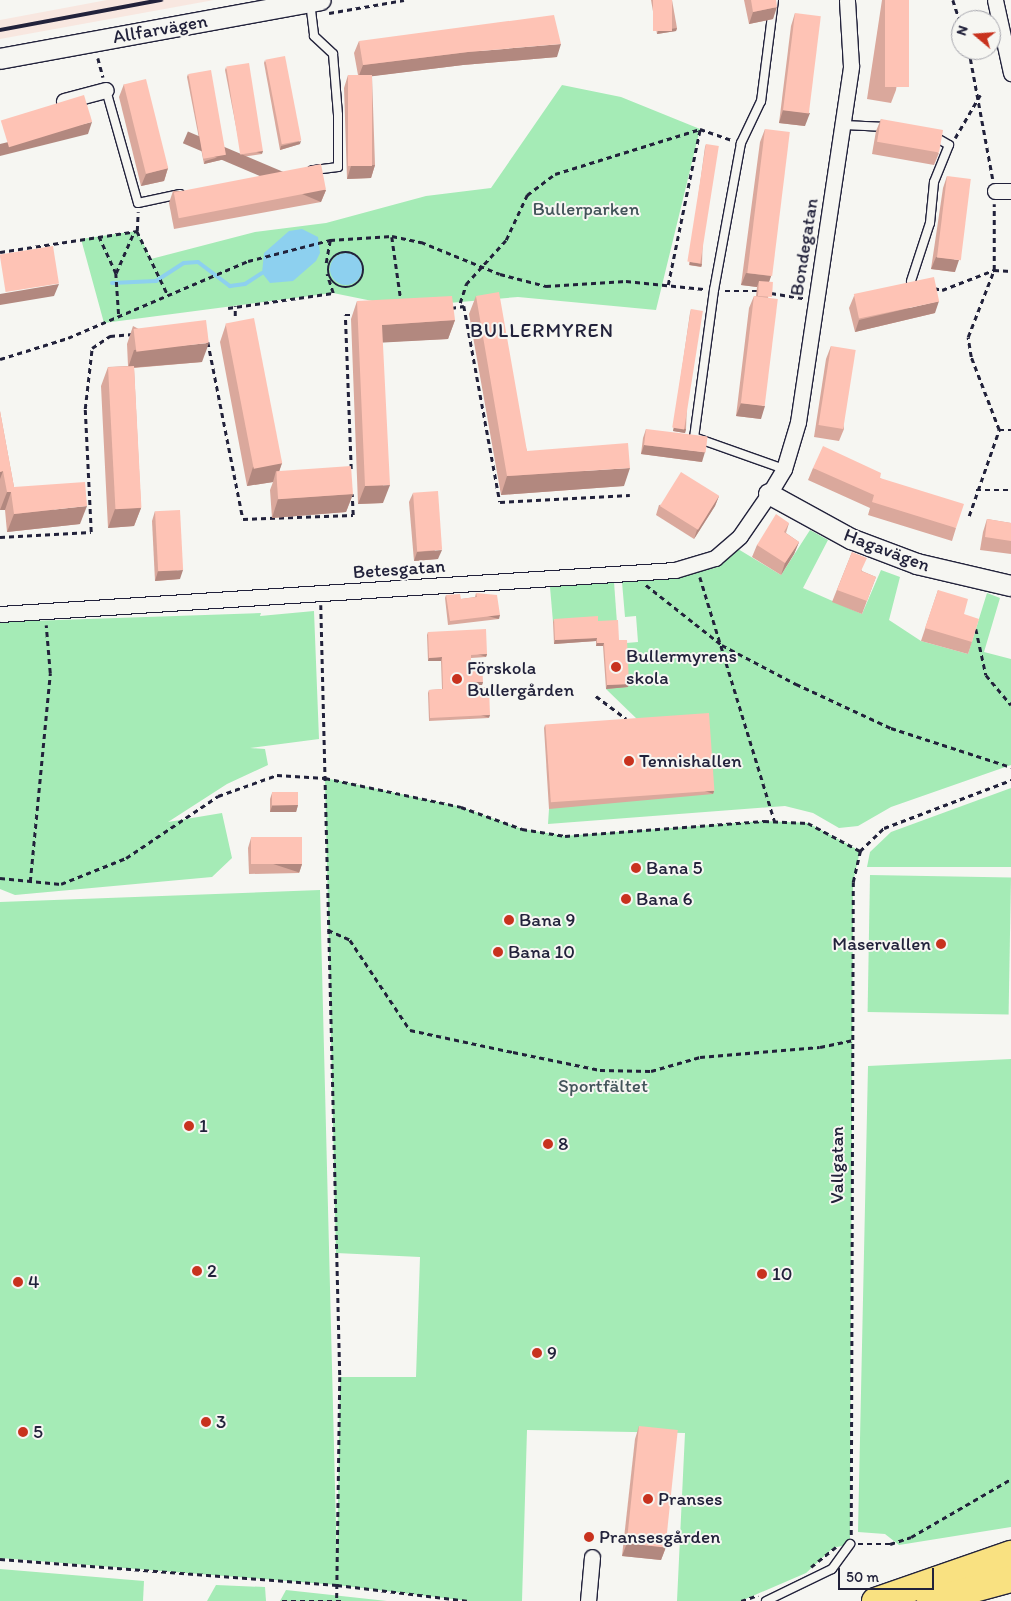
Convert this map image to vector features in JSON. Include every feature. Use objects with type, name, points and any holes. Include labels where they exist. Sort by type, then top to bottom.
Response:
[{"type":"highway","points":[[875,1601],[1011,1554]]},
{"type":"highway","points":[[930,1601],[1011,1579]]},
{"type":"street","name":"Bondegatan","points":[[770,494],[784,469],[798,422],[851,66],[847,0]]},
{"type":"street","points":[[995,0],[1011,73]]},
{"type":"street","name":"Allfarvägen","points":[[0,59],[315,1]]},
{"type":"street","points":[[48,105],[106,90]]},
{"type":"street","points":[[995,190],[1011,191]]},
{"type":"street","name":"Betesgatan","points":[[0,614],[321,596],[347,598],[697,566],[716,558],[740,536],[770,494]]},
{"type":"street","name":"Hagavägen","points":[[770,494],[851,539],[917,564],[1011,586]]},
{"type":"street","points":[[588,1601],[592,1557]]},
{"type":"lane","points":[[774,0],[761,101],[741,143],[714,290],[694,437],[784,469]]},
{"type":"lane","points":[[303,172],[338,167],[337,70],[333,54],[314,36],[315,1]]},
{"type":"lane","points":[[106,90],[138,203],[186,193]]},
{"type":"lane","points":[[843,125],[893,128]]},
{"type":"lane","points":[[911,281],[918,271],[930,223],[934,182],[949,145],[922,131]]},
{"type":"lane","points":[[766,1601],[832,1568],[850,1544]]},
{"type":"path","points":[[98,56],[106,90]]},
{"type":"path","points":[[969,516],[976,490],[999,430],[971,357],[968,337],[994,270],[995,190],[980,96],[971,60]]},
{"type":"path","points":[[949,145],[980,96]]},
{"type":"path","points":[[460,303],[466,284],[506,240],[527,195],[555,174],[700,128],[741,143]]},
{"type":"path","points":[[668,286],[700,128]]},
{"type":"path","points":[[116,273],[136,231],[138,203]]},
{"type":"path","points":[[0,252],[136,231]]},
{"type":"path","points":[[136,231],[168,295]]},
{"type":"path","points":[[99,236],[116,273],[119,317]]},
{"type":"path","points":[[392,236],[402,307]]},
{"type":"path","points":[[0,359],[17,357],[119,317],[258,257],[330,240],[392,236],[546,286],[626,281],[714,290],[756,291]]},
{"type":"path","points":[[228,308],[333,293],[326,265],[330,240]]},
{"type":"path","points":[[326,265],[341,252],[364,260],[366,269],[366,278],[350,287],[327,274]]},
{"type":"path","points":[[911,281],[942,290],[994,270],[1011,271]]},
{"type":"path","points":[[771,293],[816,300]]},
{"type":"path","points":[[234,316],[235,306]]},
{"type":"path","points":[[446,308],[464,306],[500,502],[630,495]]},
{"type":"path","points":[[351,476],[345,315],[361,314]]},
{"type":"path","points":[[0,537],[91,532],[85,409],[92,348],[110,336],[138,334]]},
{"type":"path","points":[[206,335],[243,519],[353,515],[351,485]]},
{"type":"path","points":[[999,430],[1011,430]]},
{"type":"path","points":[[976,490],[1011,490]]},
{"type":"path","points":[[697,566],[774,822]]},
{"type":"path","points":[[631,573],[722,645],[891,728],[1011,767]]},
{"type":"path","points":[[321,596],[340,1377],[337,1600]]},
{"type":"path","points":[[30,882],[50,673],[44,612]]},
{"type":"path","points":[[976,629],[986,675],[1011,705]]},
{"type":"path","points":[[596,696],[626,719]]},
{"type":"path","points":[[0,878],[61,884],[126,858],[218,796],[277,774],[325,778],[461,807],[522,829],[565,836],[774,822],[808,823],[860,850],[884,828],[1011,780]]},
{"type":"path","name":"Vallgatan","points":[[850,1544],[853,882],[860,850]]},
{"type":"path","points":[[328,930],[350,940],[410,1030],[513,1052],[600,1070],[651,1071],[700,1057],[820,1047],[853,1040]]},
{"type":"path","points":[[806,1573],[833,1548],[850,1544],[890,1544],[911,1537],[1011,1478]]},
{"type":"path","points":[[0,1559],[337,1585],[470,1601]]},
{"type":"path","points":[[741,1601],[767,1592]]},
{"type":"path","points":[[282,1601],[342,1601]]},
{"type":"shaded area","points":[[107,0],[214,0],[0,39],[0,20]]},
{"type":"green space","name":"Bullerparken","points":[[562,85],[621,97],[700,129],[656,310],[518,297],[402,307],[333,293],[104,323],[81,239],[137,231],[151,259],[255,232],[326,223],[426,196],[491,188]]},
{"type":"green space","points":[[810,530],[828,540],[803,588],[862,614],[881,570],[900,577],[889,620],[921,641],[968,654],[987,593],[1000,598],[984,652],[1011,659],[1011,765],[891,807],[858,826],[839,828],[813,813],[785,806],[548,824],[549,809],[639,721],[606,689],[626,643],[638,642],[636,616],[625,617],[622,582],[715,568],[738,549],[781,575]]},
{"type":"green space","points":[[614,582],[617,623],[553,622],[550,587]]},
{"type":"green space","points":[[314,611],[319,739],[250,748],[265,749],[268,765],[227,784],[168,822],[222,813],[232,858],[212,877],[15,895],[0,889],[0,622],[261,613],[260,616]]},
{"type":"green space","name":"Sportfältet","points":[[325,778],[461,807],[522,829],[565,836],[764,821],[808,823],[860,851],[853,882],[850,1544],[833,1548],[806,1573],[741,1601],[677,1601],[685,1433],[527,1430],[522,1601],[469,1601],[337,1585],[0,1558],[0,902],[320,890],[337,1566],[340,1377],[416,1377],[420,1257],[336,1253]]},
{"type":"green space","points":[[1011,788],[1011,867],[867,867],[870,852],[891,832]]},
{"type":"green space","name":"Maservallen","points":[[870,875],[1011,877],[1009,1014],[868,1012]]},
{"type":"green space","points":[[1011,1059],[1011,1527],[899,1545],[885,1534],[858,1532],[868,1066]]},
{"type":"green space","points":[[0,1569],[144,1581],[143,1601],[0,1601]]},
{"type":"green space","points":[[216,1585],[265,1587],[266,1601],[207,1601]]},
{"type":"green space","points":[[286,1590],[387,1601],[280,1601]]},
{"type":"water","points":[[302,229],[318,237],[320,253],[316,261],[293,281],[270,283],[262,273],[264,253],[289,231]]},
{"type":"water","points":[[346,253],[357,258],[362,269],[357,280],[346,285],[335,280],[330,269],[335,258]]},
{"type":"building","points":[[653,0],[672,0],[672,31],[653,31]]},
{"type":"building","points":[[751,0],[776,0],[777,7],[753,12]]},
{"type":"building","points":[[885,0],[909,0],[909,87],[885,87]]},
{"type":"building","points":[[795,13],[821,16],[809,113],[783,110]]},
{"type":"building","points":[[554,15],[561,44],[468,52],[363,65],[359,41]]},
{"type":"building","points":[[285,56],[301,140],[282,144],[265,60]]},
{"type":"building","points":[[249,63],[263,151],[240,155],[226,67]]},
{"type":"building","points":[[211,70],[226,155],[203,159],[188,74]]},
{"type":"building","points":[[348,75],[372,75],[372,166],[348,166]]},
{"type":"building","points":[[146,79],[168,168],[146,174],[124,85]]},
{"type":"building","points":[[84,95],[92,122],[9,147],[1,120]]},
{"type":"building","points":[[881,119],[943,130],[939,153],[877,142]]},
{"type":"building","points":[[765,129],[790,132],[772,276],[747,273]]},
{"type":"building","points":[[706,144],[719,146],[700,264],[687,262]]},
{"type":"building","points":[[321,164],[326,190],[179,218],[174,193]]},
{"type":"building","points":[[947,176],[971,179],[961,260],[937,257]]},
{"type":"building","points":[[53,246],[59,284],[6,292],[0,254]]},
{"type":"building","points":[[934,277],[939,301],[859,319],[854,294]]},
{"type":"building","points":[[759,281],[773,282],[772,297],[758,296]]},
{"type":"building","points":[[499,292],[527,451],[628,443],[630,468],[507,476],[476,296]]},
{"type":"building","points":[[452,296],[455,320],[382,325],[390,485],[365,486],[357,301]]},
{"type":"building","points":[[754,296],[778,299],[765,406],[741,403]]},
{"type":"building","points":[[691,309],[703,311],[684,429],[672,428]]},
{"type":"building","points":[[254,318],[282,463],[254,469],[226,324]]},
{"type":"building","points":[[206,320],[209,343],[136,352],[134,329]]},
{"type":"building","points":[[831,346],[856,350],[843,429],[818,425]]},
{"type":"building","points":[[134,366],[141,508],[115,509],[108,367]]},
{"type":"building","points":[[0,411],[14,487],[85,482],[87,506],[14,514],[11,492],[7,492],[3,471],[0,472]]},
{"type":"building","points":[[646,429],[708,437],[706,452],[644,445]]},
{"type":"building","points":[[823,446],[881,473],[880,478],[964,504],[956,528],[872,502],[874,495],[813,468]]},
{"type":"building","points":[[351,466],[353,494],[278,499],[276,471]]},
{"type":"building","points":[[681,472],[719,496],[698,530],[660,506]]},
{"type":"building","points":[[438,491],[442,550],[417,552],[413,493]]},
{"type":"building","points":[[180,510],[183,570],[158,571],[155,511]]},
{"type":"building","points":[[776,514],[789,523],[784,532],[799,542],[785,563],[757,545]]},
{"type":"building","points":[[987,519],[1011,523],[1011,541],[985,537]]},
{"type":"building","points":[[852,552],[867,558],[861,571],[876,577],[867,601],[837,590]]},
{"type":"building","points":[[938,590],[968,599],[964,614],[979,619],[972,642],[925,628]]},
{"type":"building","points":[[476,593],[497,595],[500,615],[450,621],[446,595],[460,594],[461,599],[477,597]]},
{"type":"building","name":"Bullermyrens skola","points":[[598,616],[598,621],[618,620],[619,640],[627,640],[629,684],[607,685],[604,643],[597,643],[597,638],[555,640],[554,619]]},
{"type":"building","points":[[486,629],[487,654],[471,655],[471,662],[482,661],[483,682],[472,682],[472,687],[489,687],[490,715],[430,718],[429,690],[443,689],[442,657],[429,658],[428,632]]},
{"type":"building","name":"Tennishallen","points":[[709,713],[714,791],[551,802],[545,724]]},
{"type":"building","points":[[272,792],[298,792],[298,805],[272,805]]},
{"type":"building","points":[[251,837],[302,837],[302,864],[251,864]]},
{"type":"building","name":"Pranses","points":[[639,1426],[678,1430],[665,1547],[627,1543]]},
{"type":"waterway","points":[[112,283],[156,281],[184,263],[198,262],[230,286],[245,284],[262,273]]},
{"type":"railway","points":[[0,30],[161,0]]},
{"type":"place","name":"Bullermyrens skola","points":[[616,667]]},
{"type":"place","name":"Förskola Bullergården","points":[[457,679]]},
{"type":"place","name":"Tennishallen","points":[[629,761]]},
{"type":"place","name":"Bana 5","points":[[636,868]]},
{"type":"place","name":"Bana 6","points":[[626,899]]},
{"type":"place","name":"Bana 9","points":[[509,920]]},
{"type":"place","name":"Maservallen","points":[[941,944]]},
{"type":"place","name":"Bana 10","points":[[498,952]]},
{"type":"place","name":"1","points":[[189,1126]]},
{"type":"place","name":"8","points":[[548,1144]]},
{"type":"place","name":"2","points":[[197,1271]]},
{"type":"place","name":"10","points":[[762,1274]]},
{"type":"place","name":"4","points":[[18,1282]]},
{"type":"place","name":"9","points":[[537,1353]]},
{"type":"place","name":"3","points":[[206,1422]]},
{"type":"place","name":"5","points":[[23,1432]]},
{"type":"place","name":"Pranses","points":[[648,1499]]},
{"type":"place","name":"Pransesgården","points":[[589,1537]]},
{"type":"district","name":"BULLERMYREN","points":[[542,330]]}]
